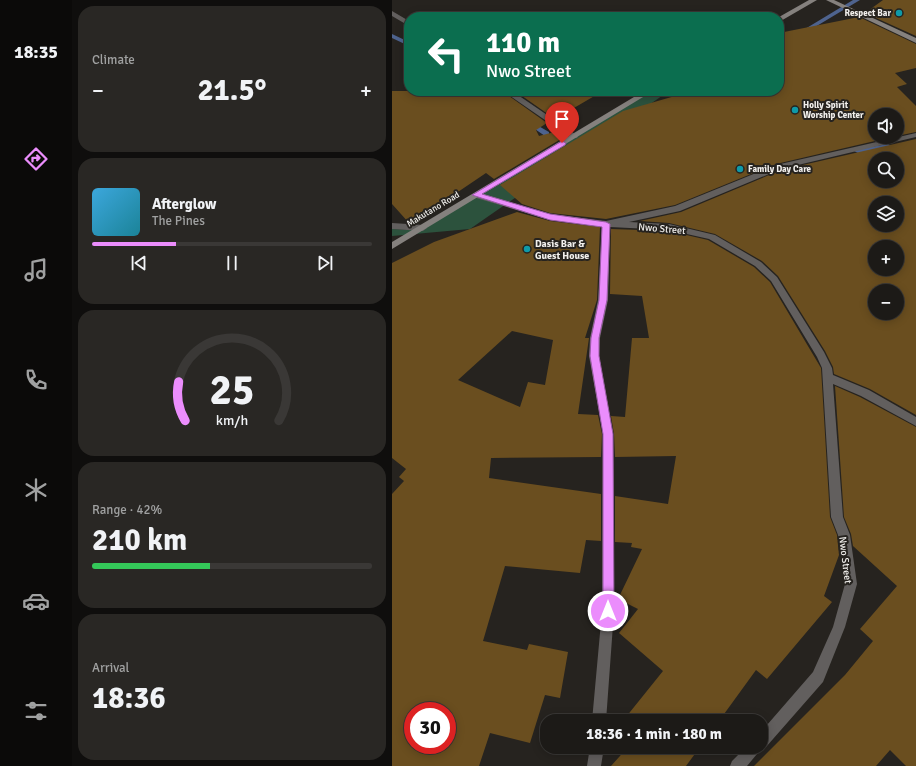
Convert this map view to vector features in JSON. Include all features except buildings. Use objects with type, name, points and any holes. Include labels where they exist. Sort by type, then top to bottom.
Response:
[{"type":"street","points":[[784,17],[814,0]]},
{"type":"street","points":[[829,0],[916,41]]},
{"type":"street","points":[[392,13],[404,21]]},
{"type":"street","points":[[514,96],[574,136]]},
{"type":"street","name":"Makutano Road","points":[[392,246],[641,96]]},
{"type":"street","points":[[600,714],[608,611],[608,434],[594,356],[595,338],[603,300],[606,224],[677,209],[779,167],[916,135]]},
{"type":"street","name":"Nwo Street","points":[[476,195],[550,217],[606,224],[669,227],[712,236],[758,264],[774,279],[820,355],[827,368],[828,377],[836,517],[844,535],[851,584],[839,627],[818,676],[768,734]]},
{"type":"street","points":[[392,226],[423,228]]},
{"type":"street","points":[[828,377],[865,393],[916,422]]},
{"type":"street","points":[[594,766],[595,754]]},
{"type":"street","points":[[737,766],[749,754]]},
{"type":"green space","points":[[640,96],[662,96],[470,229],[392,236],[392,229],[413,230]]},
{"type":"waterway","points":[[803,32],[857,0]]},
{"type":"waterway","points":[[392,36],[404,42]]},
{"type":"waterway","points":[[528,122],[547,134]]},
{"type":"waterway","points":[[858,151],[888,146]]},
{"type":"place","name":"Respect Bar","points":[[899,13]]},
{"type":"place","name":"Holly Spirit Worship Center","points":[[795,110]]},
{"type":"place","name":"Family Day Care","points":[[740,169]]},
{"type":"place","name":"Dasis Bar & Guest House","points":[[527,249]]},
{"type":"route","points":[[562,143],[476,195],[550,217],[606,224],[603,300],[595,338],[594,356],[608,434],[608,611]]}]
